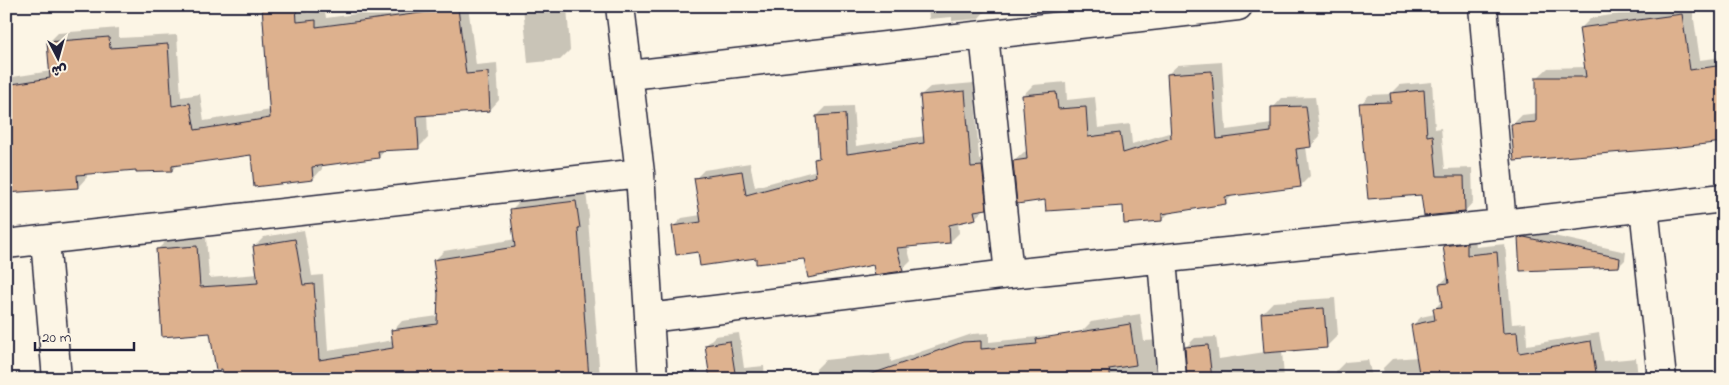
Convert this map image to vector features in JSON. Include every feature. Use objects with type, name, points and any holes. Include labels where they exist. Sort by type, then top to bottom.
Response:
[{"type":"street","points":[[620,6],[630,75],[640,173],[653,379]]},
{"type":"street","points":[[630,75],[984,35],[1135,12],[1238,6]]},
{"type":"street","points":[[1482,6],[1502,224]]},
{"type":"street","points":[[984,35],[1009,274]]},
{"type":"street","points":[[6,244],[640,173]]},
{"type":"street","points":[[649,318],[1009,274],[1162,260],[1502,224],[1723,198]]},
{"type":"street","points":[[1644,207],[1662,379]]},
{"type":"street","points":[[46,240],[57,379]]},
{"type":"street","points":[[1162,260],[1172,379]]},
{"type":"building","points":[[262,6],[296,6],[297,22],[316,20],[316,27],[458,8],[466,74],[488,72],[490,111],[417,116],[419,149],[378,151],[379,158],[312,167],[313,180],[254,187],[251,155],[172,166],[172,171],[136,172],[136,170],[77,175],[78,188],[6,193],[6,85],[50,78],[47,42],[109,37],[110,48],[168,44],[172,106],[190,103],[195,130],[270,118]]},
{"type":"building","points":[[1682,14],[1690,70],[1723,65],[1723,142],[1514,161],[1511,124],[1536,122],[1536,77],[1586,77],[1579,28]]},
{"type":"building","points":[[1212,71],[1217,139],[1271,132],[1271,107],[1306,106],[1311,147],[1296,149],[1301,187],[1225,197],[1226,204],[1162,214],[1162,221],[1124,224],[1123,206],[1046,211],[1045,200],[1017,204],[1013,161],[1027,159],[1022,95],[1056,92],[1058,109],[1086,107],[1088,137],[1120,133],[1123,153],[1171,138],[1167,74]]},
{"type":"building","points":[[1424,90],[1427,136],[1433,135],[1437,176],[1464,176],[1465,212],[1424,216],[1421,195],[1368,199],[1359,103],[1391,102],[1390,93]]},
{"type":"building","points":[[965,91],[971,167],[982,166],[987,209],[974,211],[976,219],[949,225],[950,243],[897,248],[903,271],[875,275],[873,265],[808,278],[804,259],[756,264],[756,258],[700,266],[698,252],[676,255],[672,226],[701,222],[694,178],[742,171],[746,195],[816,176],[814,159],[819,158],[816,116],[845,114],[847,154],[924,143],[920,95]]},
{"type":"building","points":[[576,201],[580,228],[578,228],[589,379],[223,379],[222,369],[216,370],[210,333],[162,337],[156,249],[197,246],[200,287],[258,283],[253,246],[295,239],[303,285],[314,284],[319,360],[393,348],[391,330],[437,324],[438,294],[433,260],[515,247],[510,209]]},
{"type":"building","points":[[1524,237],[1620,258],[1619,267],[1520,271],[1518,238]]},
{"type":"building","points":[[1467,243],[1467,255],[1497,252],[1503,333],[1517,332],[1519,353],[1591,341],[1597,379],[1420,379],[1411,325],[1435,320],[1433,308],[1442,307],[1439,284],[1449,283],[1443,246]]},
{"type":"building","points":[[1324,308],[1327,348],[1264,353],[1261,313]]},
{"type":"building","points":[[1130,324],[1136,365],[1109,369],[1111,379],[870,379],[869,375],[963,342],[981,341],[981,349],[1037,344],[1036,339]]},
{"type":"building","points":[[730,341],[736,379],[710,379],[705,345]]},
{"type":"building","points":[[1208,345],[1212,379],[1187,379],[1185,347]]}]
